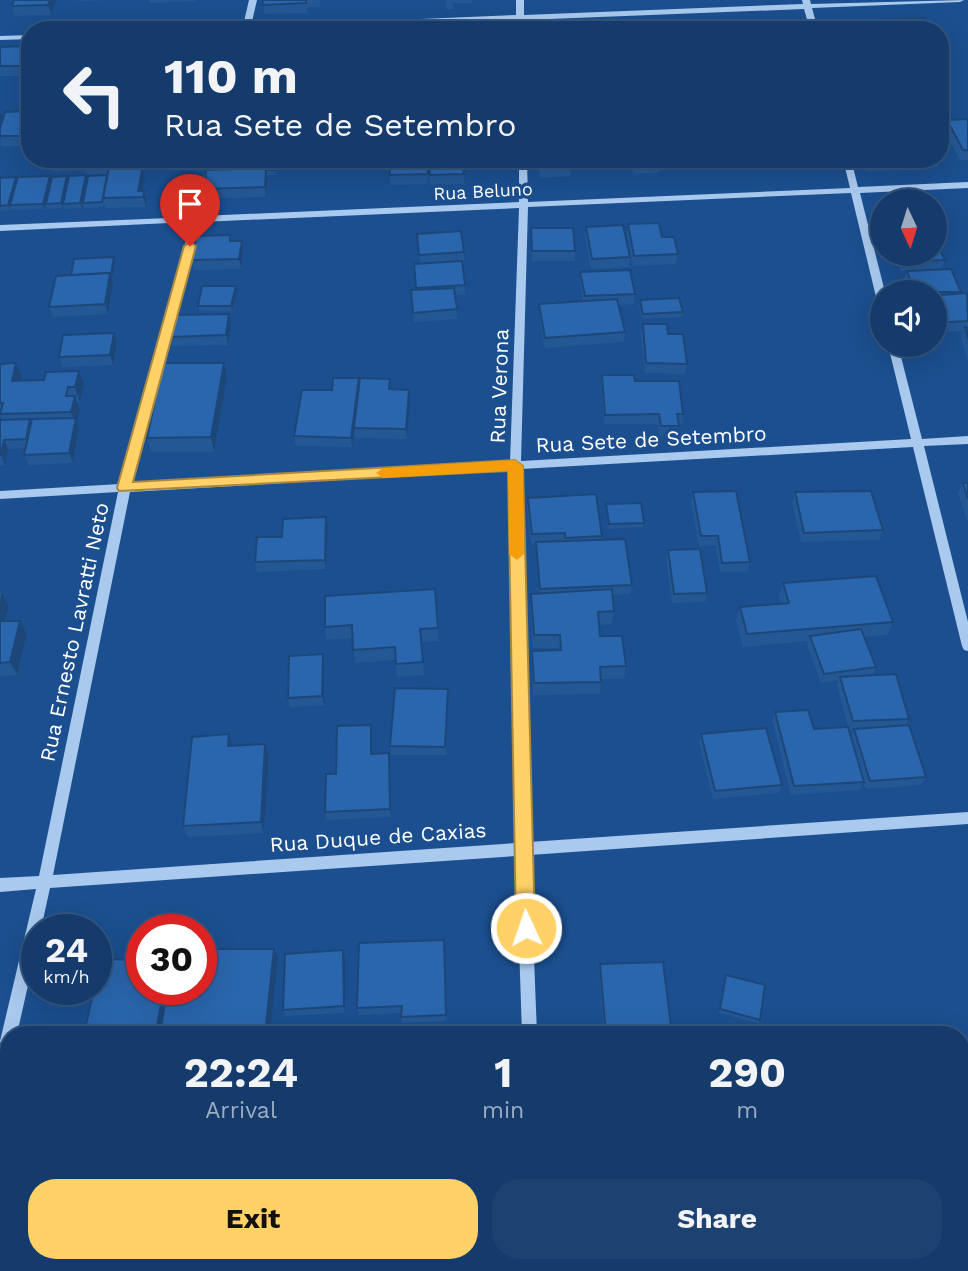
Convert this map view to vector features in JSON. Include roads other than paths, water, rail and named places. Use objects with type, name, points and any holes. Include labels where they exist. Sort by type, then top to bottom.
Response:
[{"type":"street","points":[[248,21],[253,0]]},
{"type":"street","points":[[520,0],[520,18]]},
{"type":"street","points":[[445,21],[807,3],[960,0]]},
{"type":"street","points":[[807,3],[812,21]]},
{"type":"street","points":[[0,38],[21,37]]},
{"type":"street","name":"Rua Ernesto Lavratti Neto","points":[[11,1026],[45,880],[125,488],[211,168]]},
{"type":"street","name":"Rua Verona","points":[[523,168],[515,466],[522,849],[530,1026]]},
{"type":"street","points":[[848,168],[877,280]]},
{"type":"street","name":"Rua Beluno","points":[[0,228],[968,185]]},
{"type":"street","points":[[896,357],[968,646]]},
{"type":"street","name":"Rua Sete de Setembro","points":[[0,495],[968,440]]},
{"type":"street","name":"Rua Duque de Caxias","points":[[0,885],[968,818]]}]
